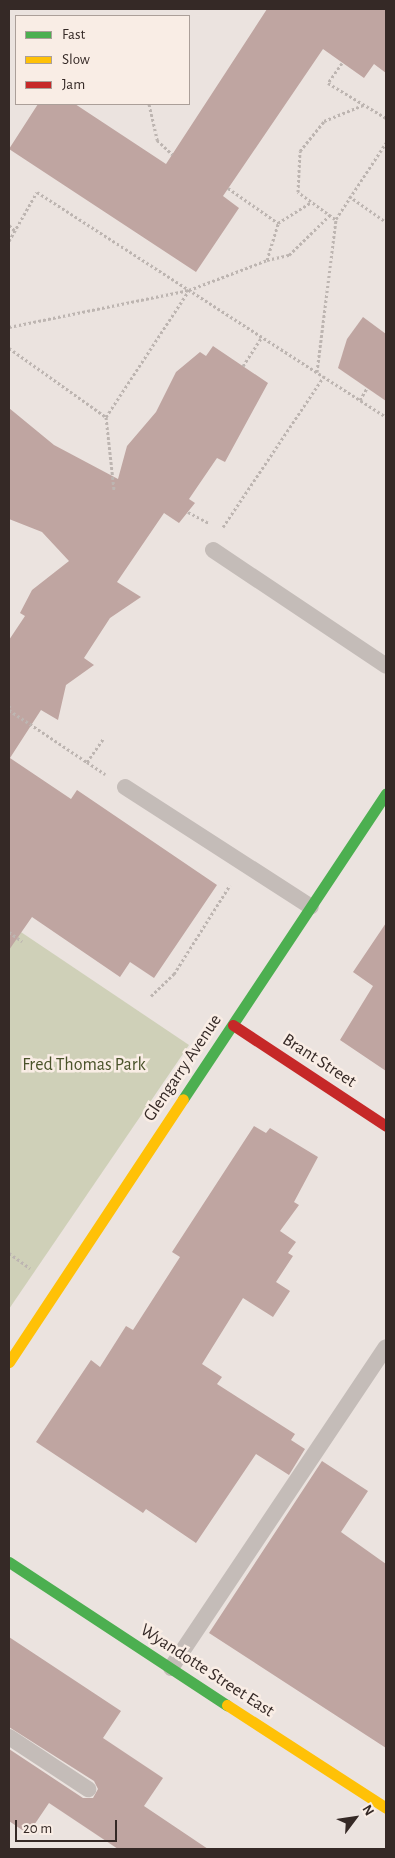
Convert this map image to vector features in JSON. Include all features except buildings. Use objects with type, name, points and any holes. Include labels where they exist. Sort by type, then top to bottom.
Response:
[{"type":"main road","name":"Glengarry Avenue","points":[[9,1362],[386,793]]},
{"type":"main road","name":"Brant Street","points":[[233,1025],[386,1126]]},
{"type":"main road","name":"Wyandotte Street East","points":[[9,1562],[386,1808]]},
{"type":"lane","points":[[213,550],[386,666]]},
{"type":"lane","points":[[125,788],[311,907]]},
{"type":"lane","points":[[171,1668],[386,1347]]},
{"type":"lane","points":[[9,1737],[88,1789]]},
{"type":"path","points":[[342,62],[328,83],[386,118]]},
{"type":"path","points":[[149,105],[157,140],[172,154]]},
{"type":"path","points":[[336,219],[298,192],[300,151],[324,121],[363,105]]},
{"type":"path","points":[[317,372],[336,219],[386,143]]},
{"type":"path","points":[[228,188],[278,223]]},
{"type":"path","points":[[9,241],[38,192],[386,417]]},
{"type":"path","points":[[350,196],[386,222]]},
{"type":"path","points":[[267,260],[278,223],[311,202]]},
{"type":"path","points":[[9,327],[189,290],[267,260],[289,255],[330,215]]},
{"type":"path","points":[[9,225],[15,231]]},
{"type":"path","points":[[114,490],[106,417],[189,290]]},
{"type":"path","points":[[243,366],[262,337]]},
{"type":"path","points":[[9,348],[106,417]]},
{"type":"path","points":[[221,530],[324,376]]},
{"type":"path","points":[[360,400],[367,388]]},
{"type":"path","points":[[9,707],[87,762],[103,739]]},
{"type":"path","points":[[151,996],[174,974],[244,864]]},
{"type":"path","points":[[9,932],[22,941]]},
{"type":"path","points":[[9,1253],[30,1268]]},
{"type":"green space","name":"Fred Thomas Park","points":[[9,924],[189,1045],[9,1309]]},
{"type":"traffic: fast","points":[[183,1099],[386,793]]},
{"type":"traffic: fast","points":[[9,1562],[227,1705]]},
{"type":"traffic: slow","points":[[9,1362],[183,1099]]},
{"type":"traffic: slow","points":[[227,1705],[386,1808]]},
{"type":"traffic: jam","points":[[233,1025],[386,1126]]}]
